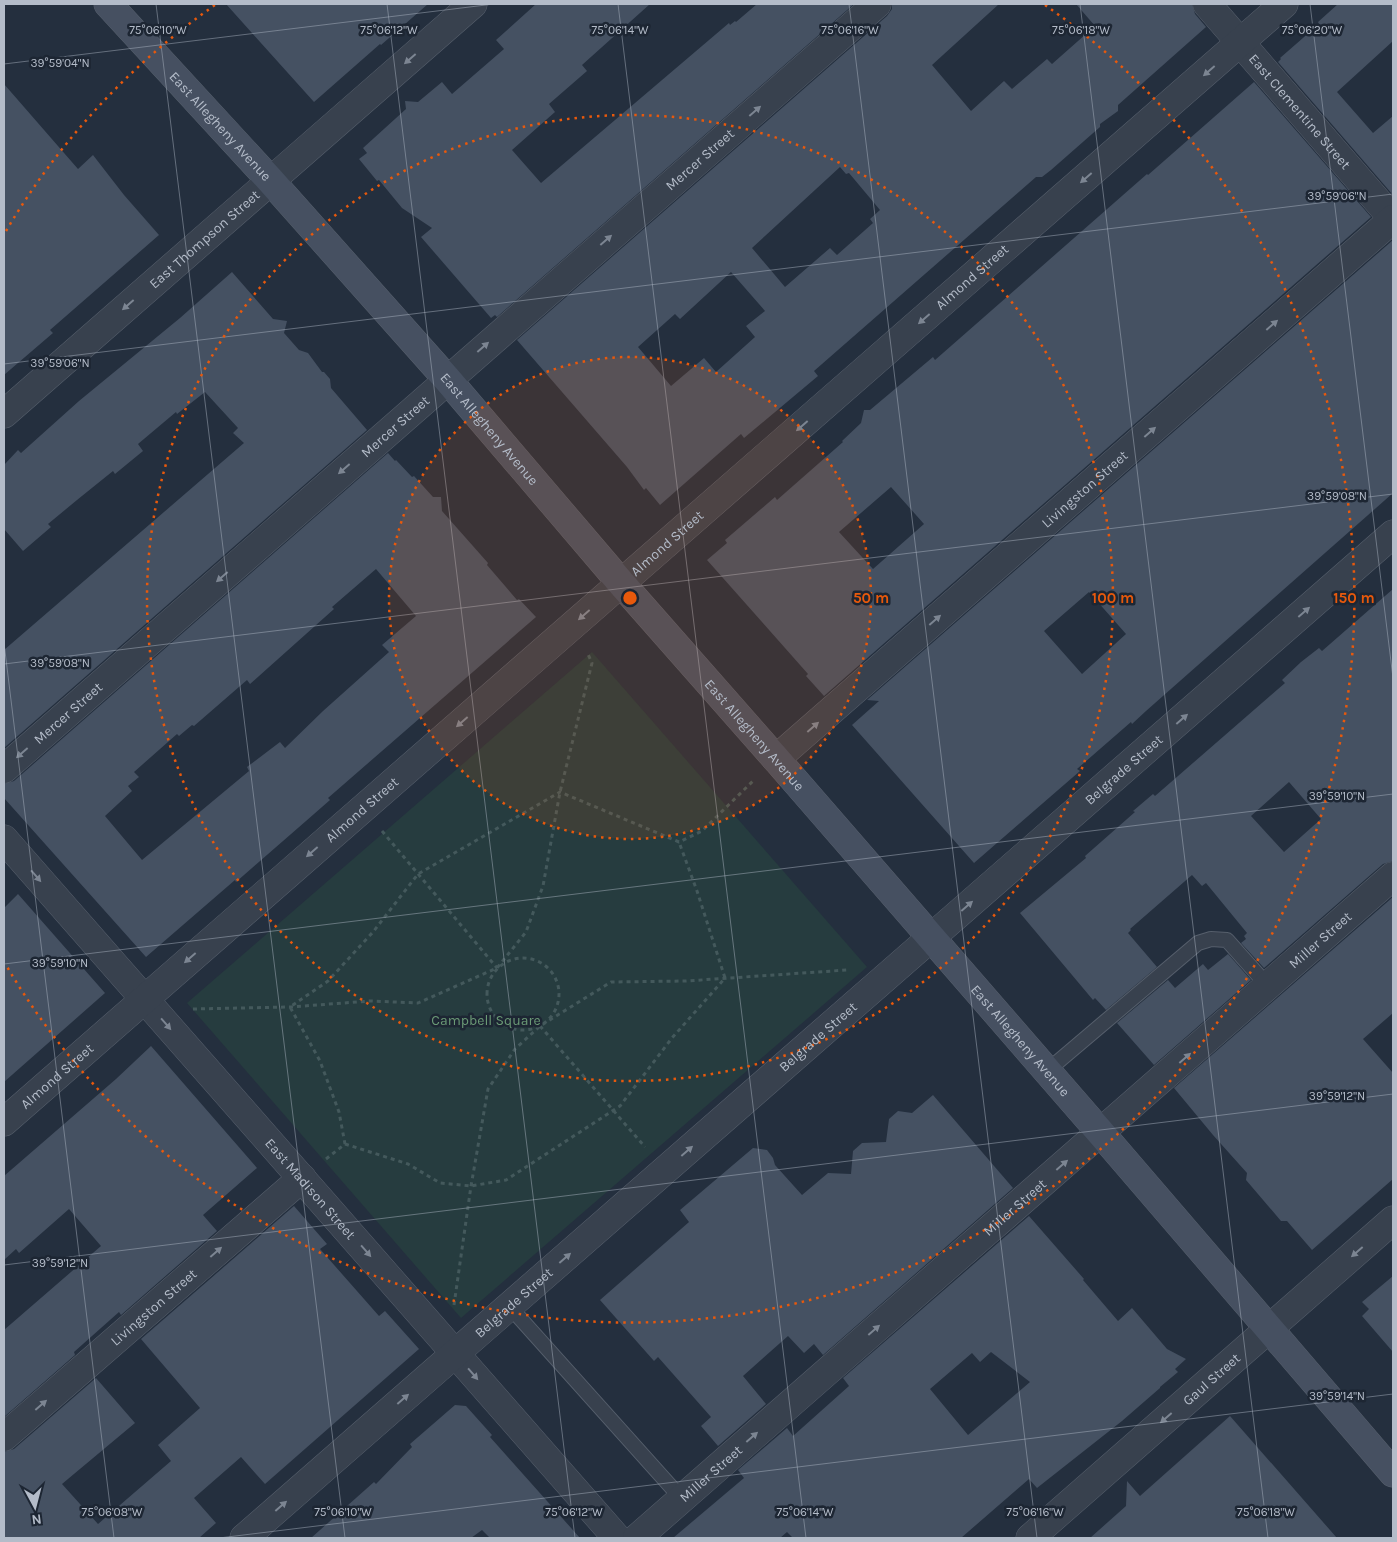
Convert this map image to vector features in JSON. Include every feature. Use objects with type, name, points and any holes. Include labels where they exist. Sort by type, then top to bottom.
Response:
[{"type":"street","name":"East Allegheny Avenue","points":[[108,4],[270,180],[447,379],[621,583],[1100,1132],[1393,1473]]},
{"type":"street","name":"East Thompson Street","points":[[4,414],[473,4]]},
{"type":"street","name":"Mercer Street","points":[[4,769],[877,4]]},
{"type":"street","name":"East Clementine Street","points":[[1207,4],[1393,219]]},
{"type":"street","name":"Almond Street","points":[[4,1122],[1284,4]]},
{"type":"street","name":"Livingston Street","points":[[776,759],[1393,219]]},
{"type":"street","name":"Belgrade Street","points":[[244,1538],[448,1345],[509,1306],[1393,534]]},
{"type":"street","name":"East Madison Street","points":[[4,839],[150,993],[302,1178],[617,1538]]},
{"type":"street","name":"Miller Street","points":[[637,1538],[1393,876]]},
{"type":"street","name":"Livingston Street","points":[[4,1437],[302,1178]]},
{"type":"street","name":"Gaul Street","points":[[1030,1538],[1393,1220]]},
{"type":"lane","points":[[1047,1071],[1198,943],[1212,939],[1227,940],[1268,985]]},
{"type":"lane","points":[[509,1306],[682,1499]]},
{"type":"path","points":[[575,624],[592,663],[560,792],[543,886],[526,932],[490,978],[487,990],[488,1003],[496,1018],[506,1026],[515,1029],[527,1030],[540,1026],[611,982],[686,981],[855,970]]},
{"type":"path","points":[[679,842],[702,830],[776,759]]},
{"type":"path","points":[[560,792],[679,842],[725,978]]},
{"type":"path","points":[[290,1008],[328,981],[373,932],[418,874],[560,792]]},
{"type":"path","points":[[363,808],[497,968]]},
{"type":"path","points":[[150,993],[177,1009],[290,1008],[370,1001],[418,1003],[519,958],[532,958],[544,963],[553,972],[557,980],[559,992],[554,1014],[515,1048],[488,1088],[470,1186],[448,1345]]},
{"type":"path","points":[[345,1144],[408,1164],[440,1182],[470,1186],[506,1180],[620,1106],[672,1038],[725,978]]},
{"type":"path","points":[[290,1008],[320,1061],[339,1112],[345,1144]]},
{"type":"path","points":[[540,1026],[665,1171]]},
{"type":"path","points":[[302,1178],[345,1144]]},
{"type":"green space","name":"Campbell Square","points":[[592,652],[867,967],[461,1318],[187,1003]]},
{"type":"building","points":[[226,4],[428,4],[314,102]]},
{"type":"building","points":[[536,4],[650,4],[582,65],[587,71],[549,104],[555,112],[512,150],[541,183],[729,23],[730,25],[736,22],[757,4],[854,4],[497,317],[495,315],[491,318],[421,237],[432,228],[402,208],[359,159],[367,153],[363,148],[406,109],[405,101],[418,102],[442,82],[452,94],[504,49],[496,40]]},
{"type":"building","points":[[892,4],[999,4],[932,65],[971,111],[1004,81],[1012,89],[1047,59],[1052,64],[1095,26],[1076,4],[1192,4],[1195,14],[1206,27],[1118,105],[1118,111],[1100,124],[1100,127],[1051,170],[1042,177],[1036,177],[814,371],[818,376],[744,438],[741,434],[660,505],[646,488],[644,490],[627,467],[517,340],[887,16],[892,9]],"holes":[[[840,167],[846,174],[849,173],[880,210],[870,219],[873,223],[837,255],[830,248],[785,287],[752,248]],[[731,272],[765,311],[746,326],[755,337],[716,372],[704,358],[671,386],[638,347],[675,314],[680,319]]]},
{"type":"building","points":[[1338,4],[1393,4],[1393,41],[1337,92],[1373,133],[1393,116],[1393,195],[1278,62]]},
{"type":"building","points":[[1254,82],[1371,217],[824,696],[806,676],[808,674],[707,560],[727,543],[725,540],[775,497],[777,500],[843,442],[861,423],[864,410],[870,410],[933,357],[935,360]],"holes":[[[891,487],[924,524],[873,569],[839,532]]]},
{"type":"building","points":[[4,84],[78,169],[93,155],[124,195],[159,235],[50,330],[53,333],[4,375]]},
{"type":"building","points":[[1393,240],[1393,493],[1132,724],[1131,722],[1077,769],[1080,771],[974,863],[852,725],[879,701],[867,700]],"holes":[[[1089,592],[1126,634],[1082,674],[1044,631]]]},
{"type":"building","points":[[232,272],[273,319],[287,321],[284,333],[299,350],[308,353],[322,372],[330,379],[331,388],[367,430],[4,748],[4,650],[244,443],[233,433],[238,428],[205,392],[177,414],[176,412],[138,444],[143,451],[115,474],[113,471],[48,524],[51,527],[23,551],[4,529],[4,465],[18,450],[21,453],[79,401],[180,318]]},
{"type":"building","points":[[388,453],[412,477],[414,476],[433,497],[441,497],[442,511],[488,563],[487,565],[517,600],[519,599],[536,617],[328,798],[330,800],[306,821],[146,957],[4,798],[4,784],[14,781]],"holes":[[[376,569],[416,616],[382,645],[389,652],[285,748],[280,742],[247,767],[249,771],[142,860],[105,816],[132,791],[128,786],[139,777],[134,772],[177,734],[179,736],[192,725],[194,726],[247,680],[250,684],[334,609],[332,607]]]},
{"type":"building","points":[[1393,589],[1393,861],[1383,864],[1264,968],[1241,943],[1246,939],[1244,936],[1247,933],[1206,883],[1202,886],[1192,875],[1130,929],[1128,933],[1157,967],[1106,1010],[1095,998],[1093,1000],[1020,913],[1086,858],[1085,856],[1135,812],[1133,811],[1153,794],[1155,796],[1285,683],[1282,680],[1301,662],[1319,648],[1322,651]],"holes":[[[1289,782],[1321,819],[1284,852],[1251,816]]]},
{"type":"building","points":[[18,894],[105,993],[4,1082],[4,908]]},
{"type":"building","points":[[1393,897],[1393,1013],[1363,1039],[1393,1073],[1393,1179],[1312,1250],[1287,1221],[1281,1221],[1246,1180],[1247,1173],[1174,1088]]},
{"type":"building","points":[[1228,954],[1251,980],[1154,1065],[1117,1023],[1168,980],[1175,988],[1203,964],[1208,970]]},
{"type":"building","points":[[151,1046],[257,1168],[203,1215],[217,1231],[121,1315],[119,1312],[74,1352],[75,1355],[4,1417],[4,1330],[101,1246],[69,1209],[19,1253],[16,1249],[4,1260],[4,1176],[116,1079]]},
{"type":"building","points":[[933,1095],[1013,1188],[823,1355],[814,1344],[804,1353],[788,1336],[743,1376],[766,1404],[718,1446],[701,1426],[711,1417],[658,1357],[654,1361],[600,1300],[689,1222],[680,1210],[753,1148],[767,1150],[773,1158],[775,1165],[802,1195],[828,1173],[851,1174],[853,1151],[862,1143],[886,1142],[889,1119],[898,1111],[912,1113]]},
{"type":"building","points":[[294,1206],[327,1244],[320,1249],[379,1316],[385,1311],[419,1349],[265,1484],[241,1457],[194,1498],[216,1523],[199,1538],[4,1538],[4,1452],[14,1449],[96,1378],[135,1423],[62,1484],[98,1524],[171,1461],[158,1445],[200,1408],[141,1339]]},
{"type":"building","points":[[1029,1216],[1118,1321],[1132,1308],[1167,1349],[1186,1359],[1175,1369],[1178,1372],[1122,1421],[1037,1488],[1029,1479],[961,1538],[793,1538],[787,1532],[780,1538],[673,1538],[744,1478],[738,1470],[787,1428],[793,1436],[849,1386],[843,1378]],"holes":[[[991,1352],[1030,1382],[968,1435],[930,1389],[972,1353],[980,1362]]]},
{"type":"building","points":[[1393,1276],[1393,1352],[1362,1316],[1369,1309],[1362,1302]]},
{"type":"building","points":[[455,1405],[466,1406],[492,1435],[490,1437],[580,1538],[490,1538],[482,1530],[471,1538],[311,1538],[374,1482],[376,1484],[412,1447],[410,1444]]},
{"type":"building","points":[[1230,1416],[1337,1538],[1090,1538],[1126,1506],[1127,1481],[1140,1496]]}]
